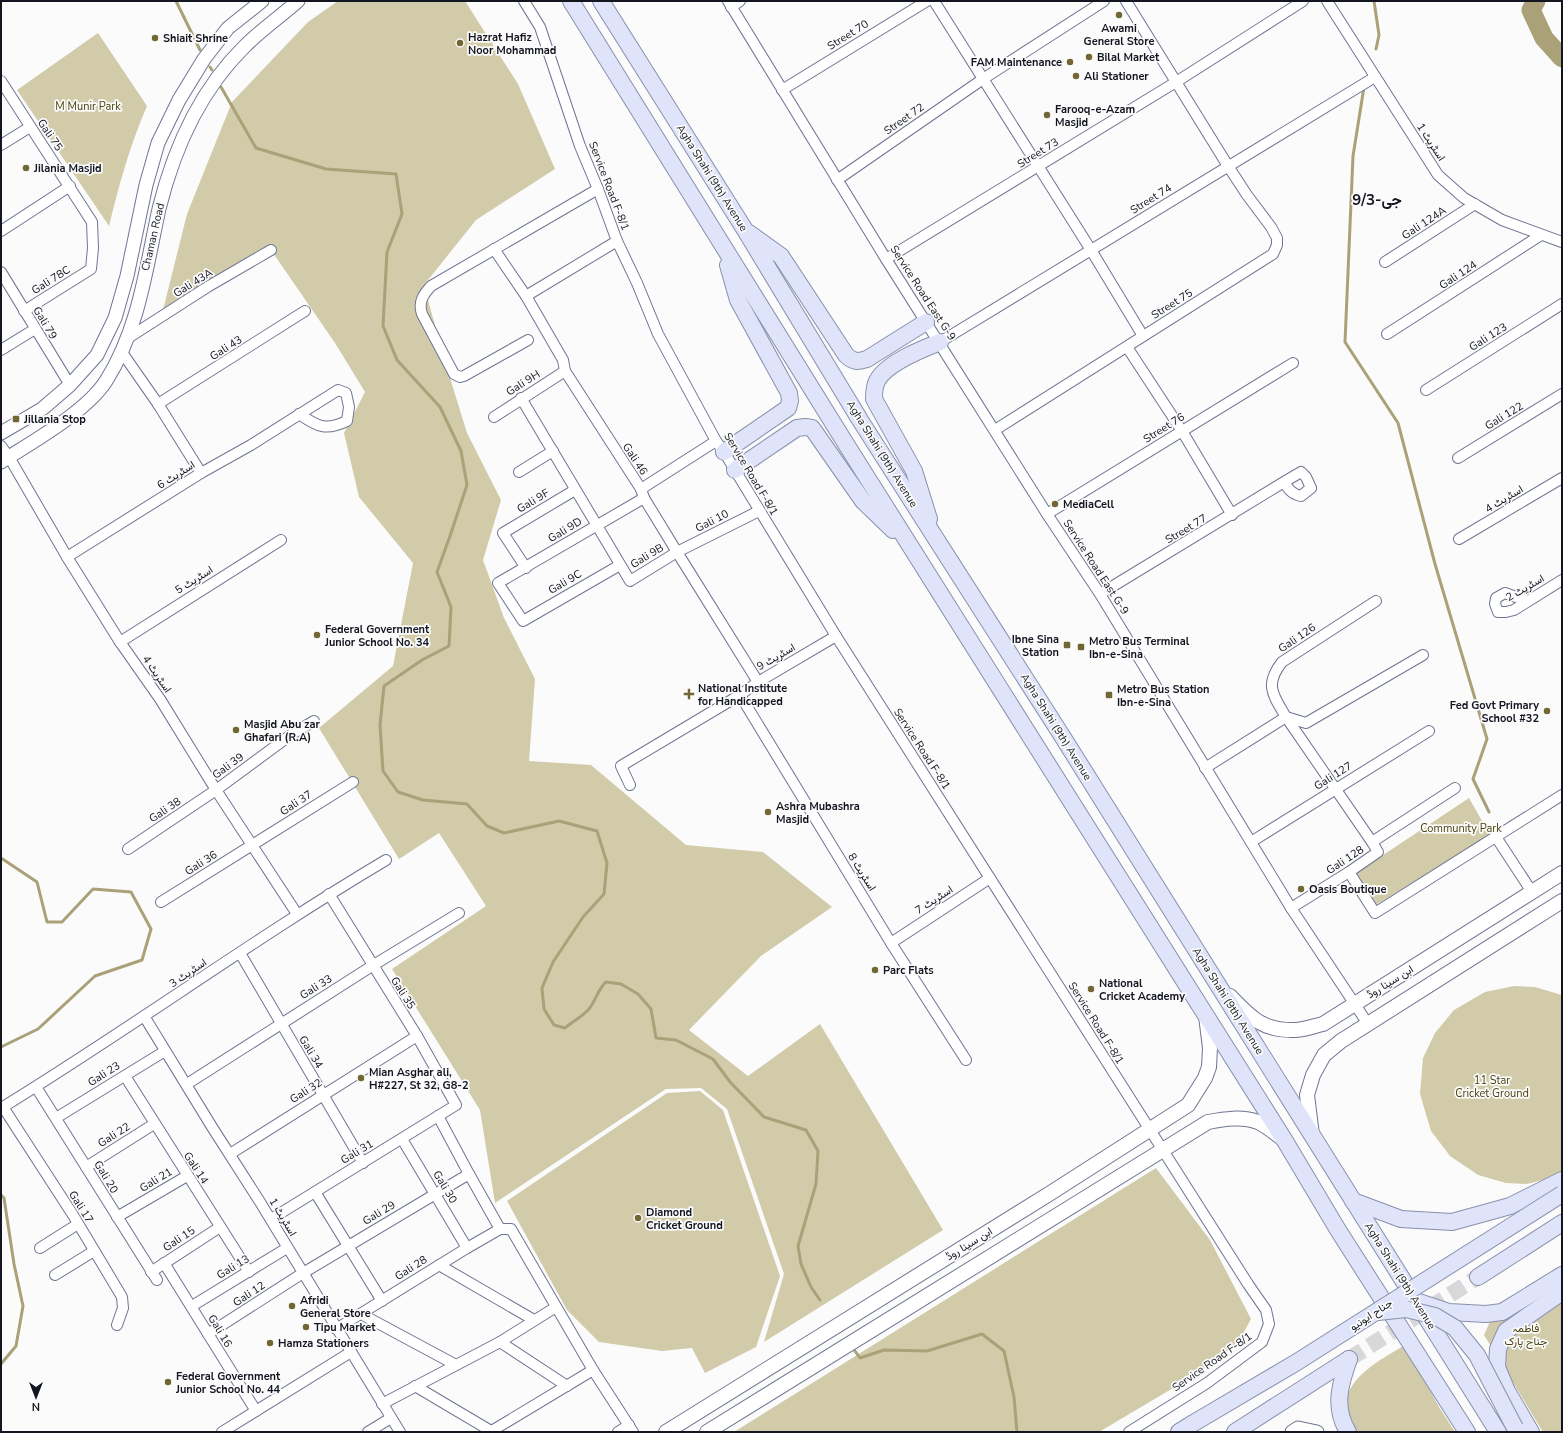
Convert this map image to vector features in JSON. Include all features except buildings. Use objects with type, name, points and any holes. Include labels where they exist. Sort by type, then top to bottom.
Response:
[{"type":"main road","points":[[571,1],[721,244],[1206,1014],[1338,1230],[1468,1432]]},
{"type":"main road","name":"Agha Shahi (9th) Avenue","points":[[601,1],[745,230],[860,420],[1002,642],[1498,1432]]},
{"type":"main road","points":[[745,230],[781,256],[850,359],[856,362],[868,359],[926,322]]},
{"type":"main road","points":[[720,446],[788,408],[790,401],[789,393],[738,300],[721,244]]},
{"type":"main road","points":[[934,536],[914,471],[874,399],[874,390],[877,380],[890,367],[913,352],[940,342]]},
{"type":"main road","points":[[735,470],[797,428],[805,426],[812,428],[863,501],[914,551]]},
{"type":"main road","points":[[978,653],[982,640],[988,637],[1002,642]]},
{"type":"main road","name":"ابن سینا روڈ","points":[[1216,983],[1249,1016],[1270,1028],[1297,1030],[1322,1024],[1562,873]]},
{"type":"main road","points":[[1313,1137],[1306,1095],[1313,1075],[1324,1055],[1341,1041],[1562,901]]},
{"type":"main road","name":"ابن سینا روڈ","points":[[666,1432],[1188,1106],[1205,1078],[1209,1067],[1210,1048],[1206,1014]]},
{"type":"main road","name":"ابن سینا روڈ","points":[[707,1432],[1162,1149],[1208,1122],[1226,1118],[1258,1122],[1285,1141]]},
{"type":"main road","points":[[1353,1201],[1401,1219],[1452,1222],[1510,1206],[1562,1180]]},
{"type":"main road","name":"جناح ایونیو","points":[[1179,1432],[1297,1362],[1562,1194]]},
{"type":"main road","points":[[1478,1277],[1562,1223]]},
{"type":"main road","points":[[1416,1301],[1448,1312],[1486,1314],[1502,1312],[1562,1275]]},
{"type":"main road","points":[[1531,1432],[1507,1391],[1497,1367],[1498,1349],[1506,1331],[1562,1292]]},
{"type":"main road","points":[[1374,1312],[1406,1309],[1435,1316],[1455,1328],[1477,1355],[1516,1430]]},
{"type":"main road","points":[[1428,1371],[1443,1375],[1448,1373],[1451,1368],[1452,1358]]},
{"type":"main road","points":[[1235,1432],[1349,1359],[1342,1379],[1338,1400],[1344,1426],[1348,1432]]},
{"type":"main road","points":[[1450,1404],[1450,1385],[1456,1383],[1462,1384],[1473,1392]]},
{"type":"street","name":"Chaman Road","points":[[1,433],[42,409],[70,385],[97,355],[115,318],[127,276],[150,171],[158,143],[180,100],[204,59],[228,28],[262,1]]},
{"type":"street","name":"Chaman Road","points":[[5,459],[83,406],[105,382],[128,338],[135,318],[160,208],[173,159],[191,120],[213,83],[245,46],[298,1]]},
{"type":"street","name":"Service Road F-8/1","points":[[524,1],[540,27],[580,146],[617,241],[637,283],[658,334],[720,446],[836,636],[1266,1310],[1269,1324],[1262,1342],[1207,1383],[1129,1432]]},
{"type":"street","name":"Street 70","points":[[782,90],[927,1]]},
{"type":"street","points":[[934,1],[1091,250],[1143,336]]},
{"type":"street","name":"Street 72","points":[[838,180],[983,79],[1104,1]]},
{"type":"street","name":"Street 75","points":[[995,430],[1273,254],[1277,245],[1277,238],[1271,227],[1228,166],[1126,1]]},
{"type":"street","name":"Street 73","points":[[886,259],[1039,167],[1303,1]]},
{"type":"street","name":"اسٹریٹ 1","points":[[1327,1],[1438,175],[1464,198],[1502,220],[1562,242]]},
{"type":"street","name":"Service Road East G-9","points":[[733,3],[782,90],[886,259],[940,342],[1047,514],[1100,594],[1291,908],[1368,1024]]},
{"type":"street","name":"Street 74","points":[[940,342],[1375,77]]},
{"type":"street","name":"Gali 75","points":[[1,81],[92,222],[93,248],[91,269]]},
{"type":"street","points":[[1,145],[30,127]]},
{"type":"street","points":[[1,231],[70,186]]},
{"type":"street","points":[[528,340],[464,376],[454,374],[422,314],[420,307],[422,297],[431,286],[598,189]]},
{"type":"street","name":"Gali 124A","points":[[1385,262],[1476,204]]},
{"type":"street","name":"Gali 124","points":[[1386,334],[1541,235]]},
{"type":"street","points":[[526,296],[617,241]]},
{"type":"street","name":"Gali 46","points":[[494,249],[526,296],[563,360],[565,371],[643,494],[677,552],[758,682]]},
{"type":"street","name":"Gali 43A","points":[[128,338],[209,286],[271,250]]},
{"type":"street","name":"Gali 78C","points":[[24,311],[91,269]]},
{"type":"street","name":"Gali 79","points":[[1,272],[70,385]]},
{"type":"street","name":"Gali 123","points":[[1426,390],[1562,304]]},
{"type":"street","name":"Gali 43","points":[[158,404],[306,311]]},
{"type":"street","points":[[1,350],[35,329]]},
{"type":"street","points":[[1127,347],[1182,431],[1232,515]]},
{"type":"street","points":[[121,351],[158,404],[201,474]]},
{"type":"street","name":"Street 76","points":[[1047,514],[1293,363]]},
{"type":"street","name":"Gali 9H","points":[[494,416],[565,371]]},
{"type":"street","name":"اسٹریٹ 6","points":[[67,557],[201,474],[251,445],[299,414],[338,390],[346,393],[349,407],[347,420],[335,427],[320,427],[299,414]]},
{"type":"street","name":"Gali 122","points":[[1458,458],[1562,394]]},
{"type":"street","points":[[522,398],[620,564]]},
{"type":"street","name":"اسٹریٹ 4","points":[[1,446],[5,459],[120,642],[160,699],[216,790],[297,914]]},
{"type":"street","name":"Gali 9D","points":[[498,583],[526,568],[596,525],[720,446]]},
{"type":"street","points":[[519,472],[553,451]]},
{"type":"street","name":"اسٹریٹ 4","points":[[1459,539],[1562,478]]},
{"type":"street","name":"Street 77","points":[[1100,594],[1284,482]]},
{"type":"street","name":"Gali 9F","points":[[526,568],[503,533],[575,490]]},
{"type":"street","name":"Gali 10","points":[[677,552],[759,510]]},
{"type":"street","name":"اسٹریٹ 5","points":[[120,642],[281,540]]},
{"type":"street","name":"Gali 9B","points":[[620,564],[630,581],[677,552]]},
{"type":"street","name":"Gali 9C","points":[[498,583],[523,621],[620,564]]},
{"type":"street","name":"اسٹریٹ 2","points":[[1527,601],[1505,593],[1496,598],[1495,604],[1498,612],[1514,610],[1562,580]]},
{"type":"street","name":"Gali 126","points":[[1372,842],[1286,717],[1273,695],[1272,683],[1274,672],[1282,662],[1376,601]]},
{"type":"street","name":"اسٹریٹ 9","points":[[630,785],[621,766],[836,636]]},
{"type":"street","points":[[1205,768],[1286,717],[1306,722],[1423,655]]},
{"type":"street","name":"اسٹریٹ 8","points":[[740,695],[891,943],[966,1060]]},
{"type":"street","name":"Gali 39","points":[[216,790],[292,734],[314,721]]},
{"type":"street","name":"Gali 127","points":[[1251,842],[1429,731]]},
{"type":"street","name":"Gali 37","points":[[253,845],[353,782]]},
{"type":"street","name":"Gali 128","points":[[1291,908],[1378,852],[1372,842],[1455,788]]},
{"type":"street","name":"Gali 38","points":[[128,850],[216,790]]},
{"type":"street","points":[[1349,872],[1375,913],[1562,795]]},
{"type":"street","points":[[1496,837],[1532,892]]},
{"type":"street","name":"Gali 36","points":[[161,902],[253,845]]},
{"type":"street","name":"اسٹریٹ 3","points":[[3,1106],[36,1087],[297,914],[386,860]]},
{"type":"street","name":"اسٹریٹ 7","points":[[891,943],[990,878]]},
{"type":"street","name":"Gali 35","points":[[329,894],[372,966],[417,1036],[456,1105]]},
{"type":"street","name":"Gali 33","points":[[186,1084],[372,966],[459,913]]},
{"type":"street","name":"Gali 34","points":[[240,953],[280,1024],[363,1163]]},
{"type":"street","name":"اسٹریٹ 1","points":[[144,1016],[271,1219],[336,1329],[400,1432]]},
{"type":"street","name":"Gali 32","points":[[230,1154],[417,1036]]},
{"type":"street","name":"Gali 23","points":[[56,1118],[165,1051]]},
{"type":"street","name":"Gali 14","points":[[125,1076],[186,1176],[248,1272]]},
{"type":"street","name":"Gali 20","points":[[36,1087],[157,1280]]},
{"type":"street","name":"Gali 31","points":[[271,1219],[456,1105]]},
{"type":"street","name":"Gali 17","points":[[3,1106],[78,1224],[122,1297],[122,1308],[118,1325]]},
{"type":"street","points":[[438,1116],[500,1229],[511,1229],[593,1370],[631,1429],[618,1432]]},
{"type":"street","name":"Gali 22","points":[[86,1167],[154,1124]]},
{"type":"street","name":"Gali 30","points":[[402,1139],[467,1248]]},
{"type":"street","name":"Gali 29","points":[[303,1274],[435,1193],[469,1174]]},
{"type":"street","name":"Gali 21","points":[[117,1217],[186,1176]]},
{"type":"street","points":[[315,1192],[382,1301]]},
{"type":"street","points":[[40,1248],[78,1224]]},
{"type":"street","name":"Gali 15","points":[[151,1272],[220,1227]]},
{"type":"street","name":"Gali 28","points":[[336,1329],[500,1229]]},
{"type":"street","name":"Gali 13","points":[[192,1306],[287,1248]]},
{"type":"street","points":[[55,1275],[94,1251]]},
{"type":"street","name":"Gali 16","points":[[164,1263],[256,1411]]},
{"type":"street","points":[[439,1265],[534,1320]]},
{"type":"street","name":"Gali 12","points":[[208,1334],[303,1274]]},
{"type":"street","points":[[382,1404],[500,1342],[556,1307]]},
{"type":"street","points":[[361,1314],[456,1365]]},
{"type":"street","points":[[500,1342],[567,1386]]},
{"type":"street","points":[[222,1432],[351,1352]]},
{"type":"street","points":[[415,1386],[490,1432],[593,1370]]},
{"type":"street","points":[[368,1432],[391,1418]]},
{"type":"street","points":[[1292,1432],[1298,1428],[1318,1432]]},
{"type":"green space","points":[[338,1],[465,1],[518,84],[555,169],[476,220],[424,285],[443,355],[467,433],[501,500],[483,560],[504,618],[535,679],[529,761],[591,765],[686,845],[763,852],[832,907],[761,956],[689,1030],[748,1076],[820,1024],[943,1230],[764,1342],[784,1274],[727,1109],[701,1088],[666,1089],[495,1203],[480,1110],[392,969],[486,906],[439,833],[399,859],[319,728],[393,666],[413,563],[359,497],[344,433],[365,392],[335,343],[271,250],[163,310],[187,214],[232,102],[308,22]]},
{"type":"green space","name":"M Munir Park","points":[[98,33],[147,106],[125,165],[109,226],[17,90]]},
{"type":"green space","name":"Community Park","points":[[1469,798],[1490,835],[1376,905],[1356,873]]},
{"type":"green space","name":"11 Star Cricket Ground","points":[[1514,986],[1535,987],[1562,995],[1562,1175],[1527,1184],[1506,1183],[1478,1175],[1450,1156],[1431,1131],[1420,1094],[1423,1058],[1435,1033],[1454,1010],[1485,992]]},
{"type":"green space","name":"Diamond Cricket Ground","points":[[700,1091],[723,1110],[780,1276],[756,1347],[705,1373],[692,1348],[662,1351],[599,1342],[567,1310],[507,1201],[667,1093]]},
{"type":"green space","points":[[1156,1168],[1210,1240],[1251,1319],[1238,1343],[1195,1375],[1099,1432],[734,1432]]},
{"type":"green space","name":"فاطمہ جناح پارک","points":[[1562,1266],[1562,1432],[1543,1432],[1484,1335],[1495,1310]]},
{"type":"green space","points":[[1405,1345],[1439,1407],[1455,1432],[1354,1432],[1346,1412],[1346,1400],[1350,1389],[1365,1371]]},
{"type":"waterway","points":[[176,1],[200,50]]},
{"type":"waterway","points":[[1374,1],[1379,35],[1376,49]]},
{"type":"waterway","points":[[1536,1],[1531,10],[1544,38],[1562,58]]},
{"type":"waterway","points":[[221,87],[256,148],[326,169],[396,174],[402,214],[387,252],[383,326],[397,360],[440,407],[461,451],[467,485],[437,572],[451,607],[449,646],[422,660],[384,686],[380,725],[383,771],[398,792],[423,800],[467,804],[487,826],[504,833],[559,821],[597,831],[607,863],[604,894],[583,917],[553,962],[542,988],[544,1009],[554,1025],[565,1028],[589,1009],[606,982],[621,984],[638,994],[651,1009],[656,1038],[676,1040],[713,1059],[730,1082],[764,1117],[806,1130],[818,1151],[816,1184],[798,1246],[801,1264],[811,1287],[820,1300]]},
{"type":"waterway","points":[[1364,87],[1353,156],[1345,342],[1398,423],[1435,564],[1487,739],[1473,779],[1489,812]]},
{"type":"waterway","points":[[1,858],[37,882],[47,922],[62,922],[93,889],[131,892],[151,929],[142,960],[95,976],[38,1029],[1,1047]]},
{"type":"waterway","points":[[1,1195],[4,1198],[14,1264],[23,1306],[16,1346],[1,1364]]},
{"type":"waterway","points":[[855,1351],[860,1358],[884,1350],[927,1351],[982,1334],[1004,1351],[1014,1397],[1017,1432]]},
{"type":"tunnel","points":[[1349,1359],[1478,1277]]},
{"type":"place","name":"Awami General Store","points":[[1119,15]]},
{"type":"place","name":"Shiait Shrine","points":[[155,38]]},
{"type":"place","name":"Hazrat Hafiz Noor Mohammad","points":[[460,43]]},
{"type":"place","name":"Bilal Market","points":[[1089,57]]},
{"type":"place","name":"FAM Maintenance","points":[[1070,62]]},
{"type":"place","name":"Ali Stationer","points":[[1076,76]]},
{"type":"place","name":"Farooq-e-Azam Masjid","points":[[1047,115]]},
{"type":"place","name":"Jilania Masjid","points":[[26,168]]},
{"type":"place","name":"Jillania Stop","points":[[16,419]]},
{"type":"place","name":"MediaCell","points":[[1055,504]]},
{"type":"place","name":"Federal Government Junior School No. 34","points":[[317,635]]},
{"type":"place","name":"Ibne Sina Station","points":[[1067,645]]},
{"type":"place","name":"Metro Bus Terminal Ibn-e-Sina","points":[[1081,647]]},
{"type":"place","name":"National Institute for Handicapped","points":[[689,694]]},
{"type":"place","name":"Metro Bus Station Ibn-e-Sina","points":[[1109,695]]},
{"type":"place","name":"Fed Govt Primary School #32","points":[[1547,711]]},
{"type":"place","name":"Masjid Abu zar Ghafari (R.A)","points":[[236,730]]},
{"type":"place","name":"Ashra Mubashra Masjid","points":[[768,812]]},
{"type":"place","name":"Oasis Boutique","points":[[1301,889]]},
{"type":"place","name":"Parc Flats","points":[[875,970]]},
{"type":"place","name":"National Cricket Academy","points":[[1091,989]]},
{"type":"place","name":"Mian Asghar ali, H#227, St 32, G8-2","points":[[361,1078]]},
{"type":"place","name":"Diamond Cricket Ground","points":[[638,1218]]},
{"type":"place","name":"Afridi General Store","points":[[292,1306]]},
{"type":"place","name":"Tipu Market","points":[[306,1327]]},
{"type":"place","name":"Hamza Stationers","points":[[270,1343]]},
{"type":"place","name":"Federal Government Junior School No. 44","points":[[168,1382]]},
{"type":"district","name":"جی-9/3","points":[[1377,200]]}]
